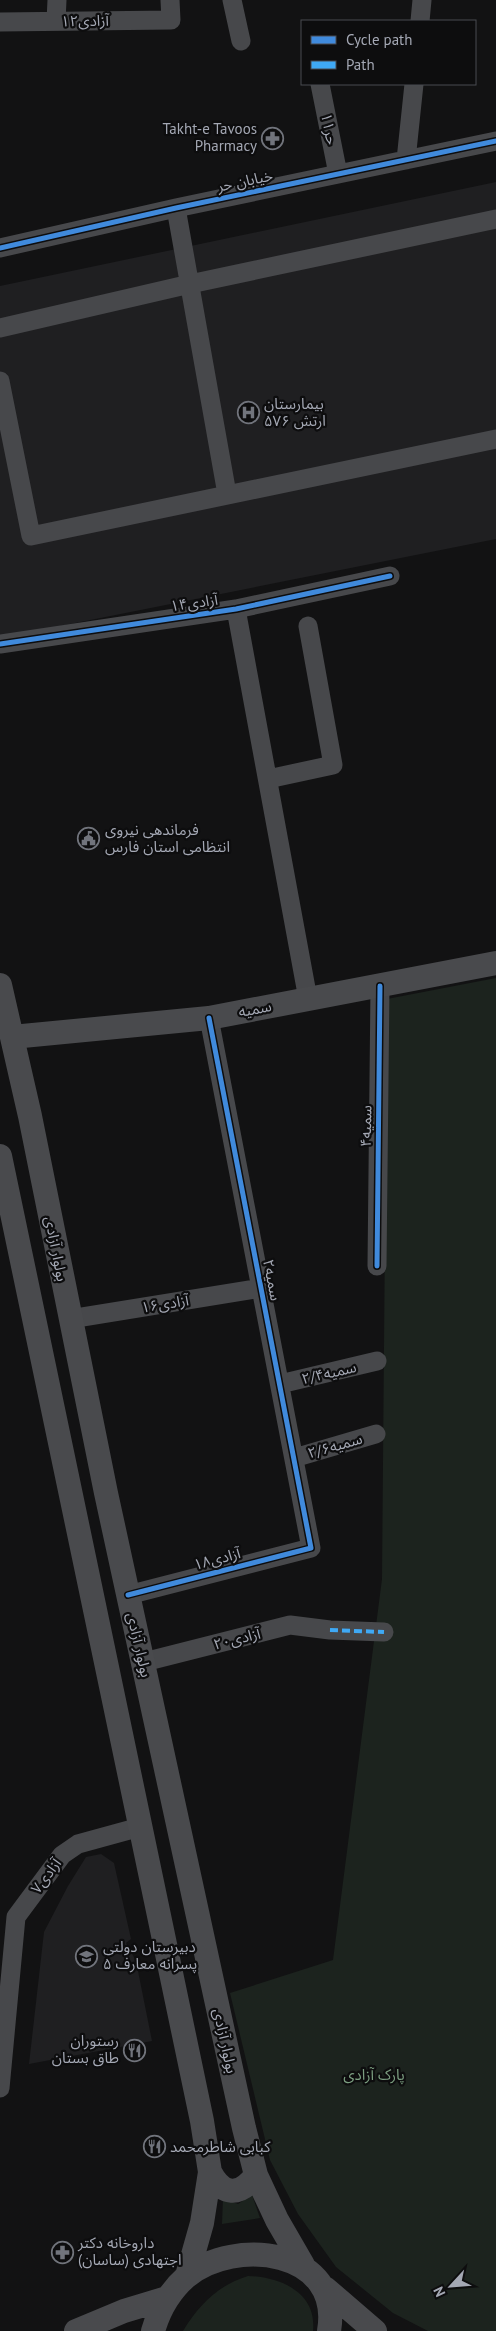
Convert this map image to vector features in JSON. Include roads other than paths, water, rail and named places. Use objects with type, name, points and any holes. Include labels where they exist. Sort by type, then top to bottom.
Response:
[{"type":"main road","name":"سمیه","points":[[12,1038],[209,1018],[496,964]]},
{"type":"main road","name":"بولوار آزادی","points":[[0,985],[188,1877],[256,2176],[276,2220],[304,2266]]},
{"type":"main road","points":[[0,1156],[202,2121],[210,2172],[202,2223],[187,2276]]},
{"type":"main road","points":[[27,1291],[63,1285]]},
{"type":"main road","points":[[210,2172],[217,2185],[231,2192],[246,2188],[256,2176]]},
{"type":"main road","points":[[153,2331],[160,2309],[167,2298],[187,2276],[228,2258],[272,2254],[304,2266],[325,2288],[375,2331]]},
{"type":"main road","points":[[325,2288],[332,2319],[330,2331]]},
{"type":"main road","points":[[76,2331],[167,2298]]},
{"type":"street","points":[[56,21],[57,0]]},
{"type":"street","name":"آزادی۱۲","points":[[0,22],[170,20],[170,0]]},
{"type":"street","points":[[232,0],[241,41]]},
{"type":"street","points":[[420,20],[422,0]]},
{"type":"street","name":"حر۱۱","points":[[320,85],[338,174]]},
{"type":"street","points":[[406,160],[414,85]]},
{"type":"street","name":"خیابان حر","points":[[0,248],[176,208],[496,141]]},
{"type":"street","points":[[176,208],[227,494]]},
{"type":"street","points":[[0,328],[190,284],[496,219]]},
{"type":"street","points":[[0,381],[31,536],[496,439]]},
{"type":"street","name":"آزادی۱۴","points":[[0,644],[236,609],[390,576]]},
{"type":"street","points":[[236,609],[308,999]]},
{"type":"street","points":[[268,779],[333,765],[308,626]]},
{"type":"street","name":"سمیه۴","points":[[377,1266],[380,986]]},
{"type":"street","name":"۲سمیه","points":[[209,1018],[312,1548]]},
{"type":"street","name":"آزادی۱۶","points":[[70,1319],[261,1288]]},
{"type":"street","name":"سمیه۲/۴","points":[[280,1384],[378,1361]]},
{"type":"street","name":"سمیه۲/۶","points":[[294,1458],[376,1434]]},
{"type":"street","name":"آزادی۱۸","points":[[128,1595],[312,1548]]},
{"type":"street","name":"آزادی۲۰","points":[[144,1662],[290,1625],[330,1630],[384,1632]]},
{"type":"street","name":"آزادی۷","points":[[8,1918],[62,1855],[70,1849],[78,1844],[140,1827]]},
{"type":"street","points":[[0,2083],[8,1918]]},
{"type":"place","name":"Takht-e Tavoos Pharmacy","points":[[273,138]]},
{"type":"place","name":"بیمارستان ۵۷۶ ارتش","points":[[248,413]]},
{"type":"place","name":"فرماندهی نیروی انتظامی استان فارس","points":[[89,839]]},
{"type":"place","name":"دبیرستان دولتی پسرانه معارف ۵","points":[[87,1956]]},
{"type":"place","name":"رستوران طاق بستان","points":[[135,2050]]},
{"type":"place","name":"کبابی شاطرمحمد","points":[[154,2147]]},
{"type":"place","name":"داروخانه دکتر اجتهادی (ساسان)","points":[[62,2252]]},
{"type":"park label","name":"پارک آزادی","points":[[374,2075]]}]
